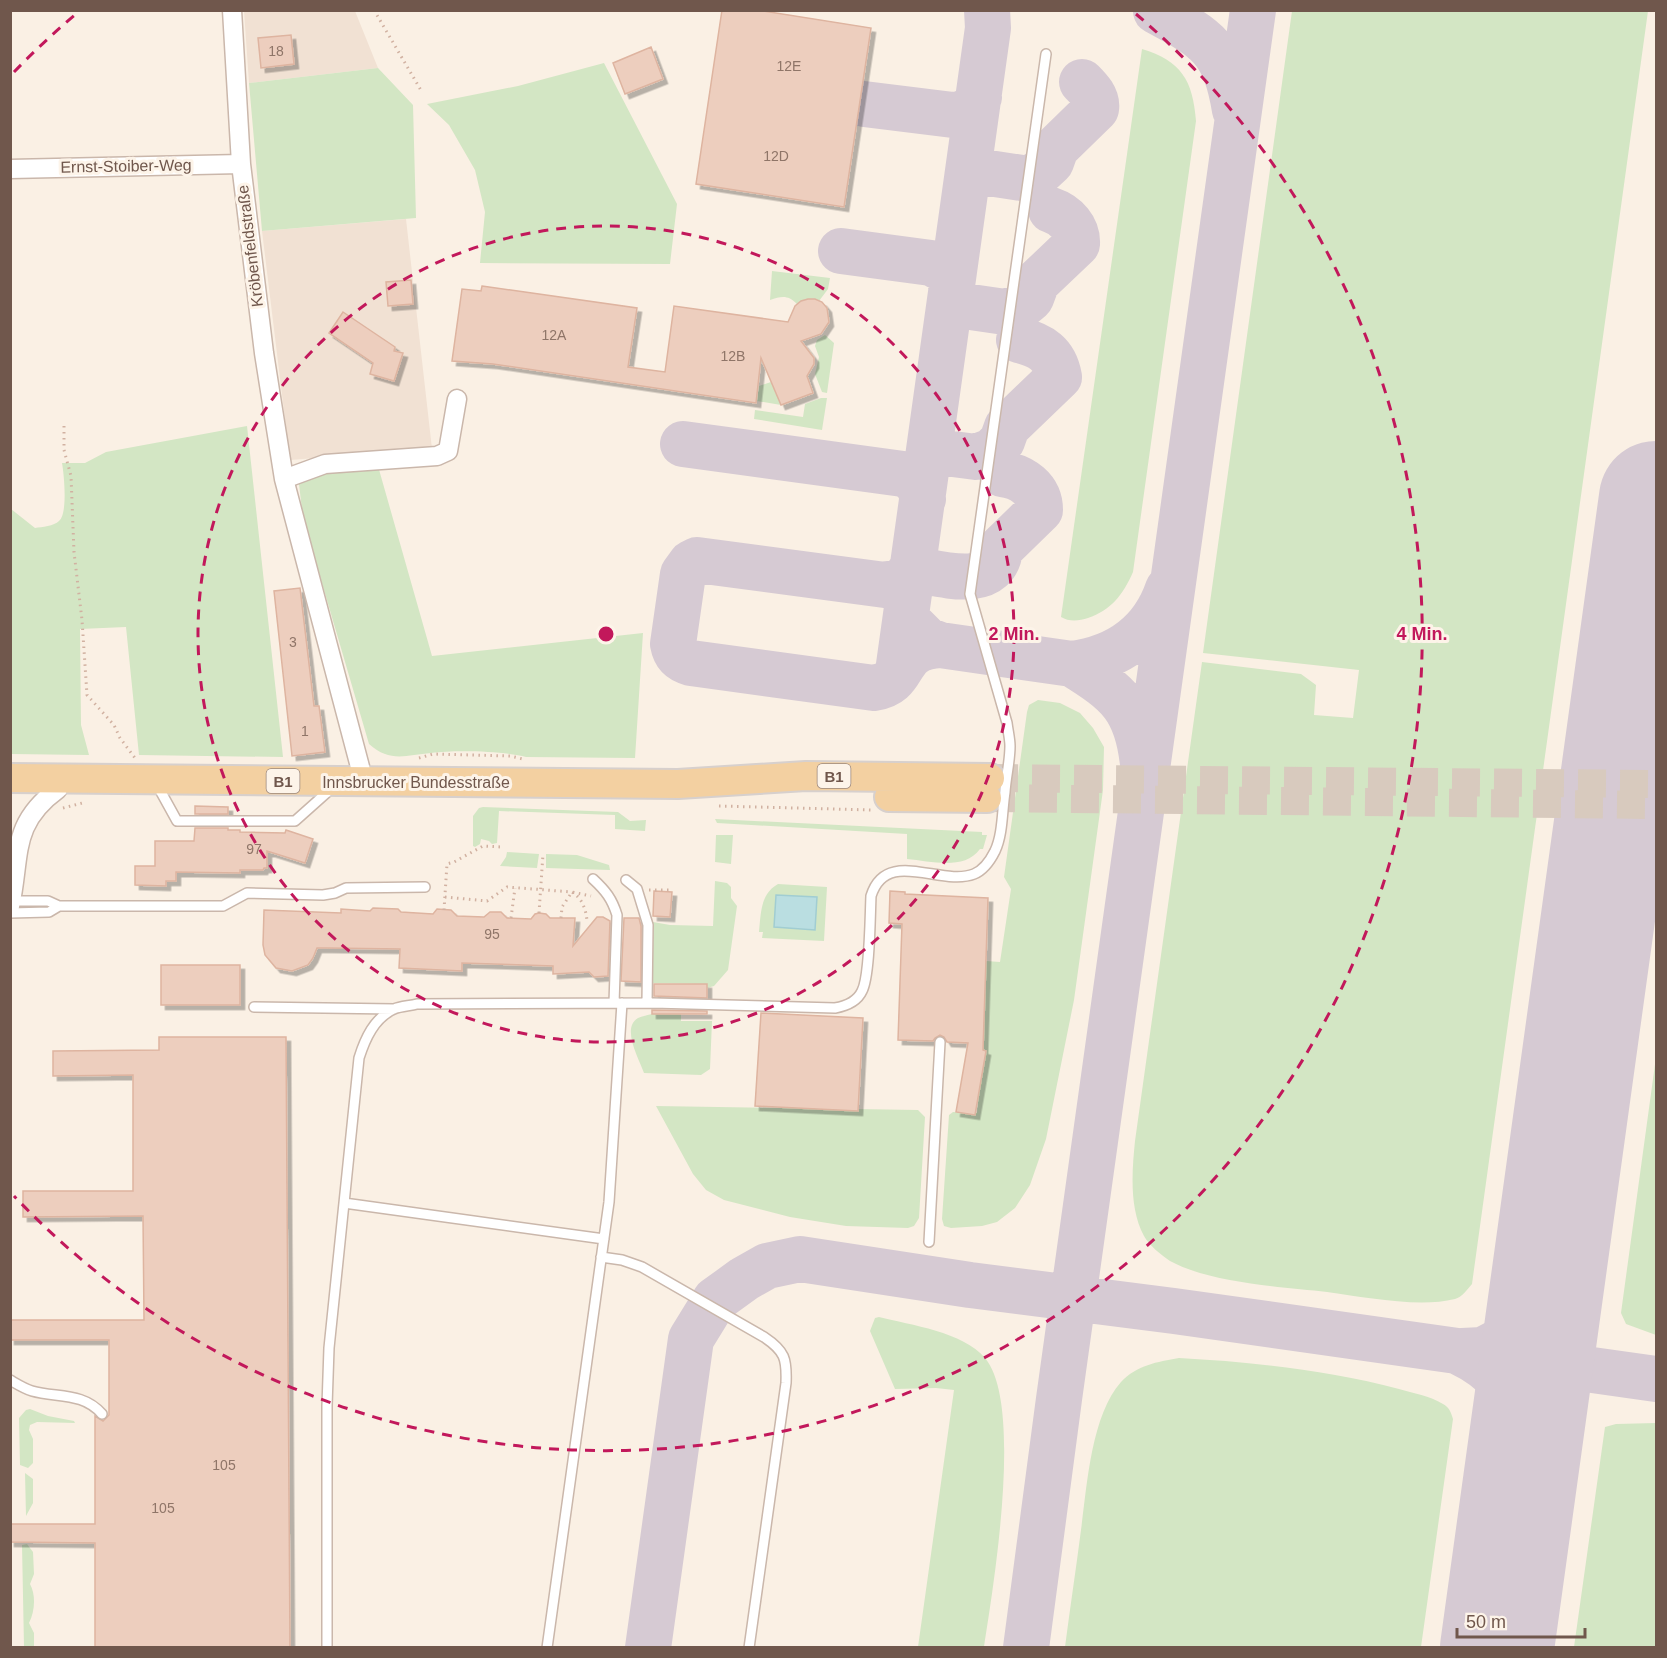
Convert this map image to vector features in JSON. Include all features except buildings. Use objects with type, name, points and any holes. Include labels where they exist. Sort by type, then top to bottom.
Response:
[{"type":"main road","name":"Innsbrucker Bundesstraße","points":[[11,782],[66,783],[145,769],[352,782],[678,784],[806,776],[917,787],[988,788]]},
{"type":"street","name":"Kröbenfeldstraße","points":[[232,10],[241,164],[264,353],[284,479],[352,782]]},
{"type":"street","name":"Ernst-Stoiber-Weg","points":[[10,169],[241,164]]},
{"type":"street","points":[[284,479],[325,464],[437,456],[448,450],[457,399]]},
{"type":"street","points":[[11,906],[22,831],[46,798],[66,783]]},
{"type":"lane","points":[[254,1006],[394,1009],[417,1004],[646,1003],[835,1008],[854,1001],[862,991],[866,975],[871,896],[879,879],[894,871],[958,877],[974,874],[988,864],[996,849],[1000,833],[1010,744],[1007,723],[970,594],[1046,54]]},
{"type":"lane","points":[[145,769],[177,821],[295,822],[352,782]]},
{"type":"lane","points":[[547,1647],[609,1202],[618,1003],[617,915],[614,903],[607,892],[592,879]]},
{"type":"lane","points":[[626,880],[637,889],[648,925],[646,1003]]},
{"type":"lane","points":[[11,906],[48,901],[59,906],[223,906],[247,893],[323,895],[346,888],[425,887]]},
{"type":"lane","points":[[327,1647],[329,1348],[358,1058],[365,1037],[378,1021],[394,1009]]},
{"type":"lane","points":[[929,1242],[940,1042]]},
{"type":"lane","points":[[344,1203],[604,1239]]},
{"type":"lane","points":[[601,1257],[622,1260],[642,1267],[764,1337],[783,1353],[787,1364],[786,1383],[749,1647]]},
{"type":"lane","points":[[10,1380],[30,1390],[77,1397],[91,1404],[102,1414]]},
{"type":"path","points":[[374,10],[422,92]]},
{"type":"path","points":[[64,426],[64,450],[71,476],[74,552],[82,620],[87,695],[114,725],[120,738],[145,769]]},
{"type":"path","points":[[715,806],[877,810]]},
{"type":"path","points":[[444,910],[447,864],[483,846],[502,847]]},
{"type":"path","points":[[539,913],[543,854]]},
{"type":"path","points":[[445,897],[487,901],[507,887],[572,892],[582,903],[587,921]]},
{"type":"path","points":[[512,918],[515,888]]},
{"type":"shaded area","points":[[244,11],[355,11],[378,68],[249,83]]},
{"type":"shaded area","points":[[406,219],[432,449],[290,460],[262,231]]},
{"type":"green space","points":[[1292,11],[1648,11],[1472,1284],[1458,1298],[1441,1301],[1391,1301],[1268,1286],[1225,1279],[1186,1268],[1167,1259],[1146,1239],[1139,1225],[1134,1202],[1135,1141],[1202,662],[1301,674],[1316,685],[1314,715],[1353,718],[1359,670],[1203,653]]},
{"type":"green space","points":[[1142,49],[1166,60],[1182,74],[1192,94],[1196,121],[1133,572],[1125,588],[1110,606],[1088,618],[1071,620],[1061,617]]},
{"type":"green space","points":[[604,63],[677,204],[670,264],[480,263],[485,212],[475,170],[449,125],[427,104],[518,86]]},
{"type":"green space","points":[[378,68],[413,105],[416,218],[262,231],[249,83]]},
{"type":"green space","points":[[772,271],[830,278],[828,289],[819,301],[808,299],[797,304],[785,297],[770,300]]},
{"type":"green space","points":[[825,335],[834,343],[827,393],[822,392],[815,374],[819,357],[815,346],[817,340]]},
{"type":"green space","points":[[771,382],[781,405],[757,401],[759,386]]},
{"type":"green space","points":[[827,398],[822,430],[754,419],[755,410],[803,417],[805,404]]},
{"type":"green space","points":[[247,426],[283,757],[139,755],[126,627],[80,629],[81,725],[89,755],[11,754],[11,509],[35,528],[57,523],[64,511],[62,463],[85,463],[106,452]]},
{"type":"green space","points":[[378,466],[432,656],[643,633],[635,758],[526,757],[505,753],[466,751],[391,756],[369,744],[303,518],[299,484],[311,475]]},
{"type":"green space","points":[[1038,700],[1060,703],[1080,713],[1093,728],[1104,747],[1103,790],[1074,1000],[1046,1139],[1030,1185],[1015,1208],[997,1222],[982,1226],[951,1228],[944,1226],[942,1219],[949,1115],[953,1112],[977,1113],[983,1043],[986,961],[1000,962],[1011,889],[1004,877],[1027,712],[1029,705]]},
{"type":"green space","points":[[479,808],[618,812],[630,821],[646,820],[645,831],[615,829],[615,815],[499,811],[497,843],[492,844],[481,839],[480,844],[475,847],[473,846],[473,816]]},
{"type":"green space","points":[[715,819],[982,832],[982,835],[987,835],[983,849],[973,856],[956,862],[936,863],[907,859],[907,834],[717,823]]},
{"type":"green space","points":[[716,835],[733,835],[731,864],[715,862]]},
{"type":"green space","points":[[507,852],[539,854],[537,868],[500,866]]},
{"type":"green space","points":[[546,854],[577,855],[609,865],[610,870],[546,868]]},
{"type":"green space","points":[[715,881],[727,883],[731,887],[731,898],[737,906],[728,970],[714,986],[707,988],[707,984],[653,983],[653,922],[670,925],[713,926]]},
{"type":"green space","points":[[778,884],[827,887],[824,941],[762,938],[763,932],[759,932],[762,905],[768,893]]},
{"type":"green space","points":[[652,1014],[681,1014],[681,1021],[712,1021],[710,1069],[701,1075],[644,1073],[633,1044],[631,1029],[638,1018]]},
{"type":"green space","points":[[1656,1057],[1656,1335],[1626,1324],[1621,1313]]},
{"type":"green space","points":[[656,1106],[918,1110],[925,1117],[919,1218],[914,1226],[908,1228],[846,1226],[790,1217],[724,1200],[706,1190],[693,1174]]},
{"type":"green space","points":[[879,1317],[936,1331],[964,1342],[985,1358],[997,1381],[1003,1414],[1002,1498],[999,1542],[984,1647],[918,1647],[954,1390],[895,1389],[870,1331],[875,1318]]},
{"type":"green space","points":[[1179,1358],[1262,1365],[1372,1382],[1421,1395],[1438,1401],[1448,1408],[1453,1419],[1421,1647],[1065,1647],[1088,1473],[1103,1413],[1111,1396],[1127,1376],[1148,1365]]},
{"type":"green space","points":[[30,1409],[75,1423],[37,1422],[30,1425],[29,1430],[33,1439],[33,1463],[28,1468],[20,1465],[19,1418]]},
{"type":"green space","points":[[1656,1423],[1656,1647],[1574,1647],[1605,1427],[1616,1424]]},
{"type":"green space","points":[[25,1473],[33,1479],[33,1503],[26,1516]]},
{"type":"green space","points":[[27,1544],[33,1552],[34,1574],[30,1584],[34,1603],[29,1623],[34,1633],[34,1647],[24,1647],[22,1545]]},
{"type":"water","points":[[776,895],[817,897],[815,930],[774,927]]},
{"type":"taxiway","points":[[898,672],[988,28],[987,10]]},
{"type":"taxiway","points":[[1161,10],[1156,11],[1189,30],[1211,48],[1226,73],[1235,110]]},
{"type":"taxiway","points":[[1026,1648],[1253,10]]},
{"type":"taxiway","points":[[969,170],[1022,178],[1038,174],[1051,162],[1056,148],[1096,109],[1094,97],[1082,82]]},
{"type":"taxiway","points":[[864,104],[953,115],[969,110],[979,97]]},
{"type":"taxiway","points":[[950,304],[1005,312],[1019,308],[1031,298],[1037,282],[1077,244],[1077,238],[1070,223],[1062,215],[1051,210]]},
{"type":"taxiway","points":[[841,251],[931,263],[945,270],[952,289]]},
{"type":"taxiway","points":[[930,451],[976,457],[992,451],[1002,441],[1007,427],[1059,377],[1054,362],[1046,352],[1019,340]]},
{"type":"taxiway","points":[[683,444],[903,474],[917,484],[923,499]]},
{"type":"taxiway","points":[[912,569],[965,577],[988,571],[996,562],[1000,549],[1040,510],[1037,496],[1028,485],[1009,475],[1002,474]]},
{"type":"taxiway","points":[[913,567],[903,581],[885,585],[697,560],[691,563],[683,574],[674,648],[679,656],[691,663],[874,688],[893,680],[914,652],[940,645]]},
{"type":"taxiway","points":[[1143,764],[1136,729],[1123,704],[1102,684],[1072,664],[1104,656],[1132,641],[1153,618],[1168,589]]},
{"type":"taxiway","points":[[914,627],[927,640],[940,645],[1072,664]]},
{"type":"taxiway","points":[[648,1648],[691,1339],[715,1300],[767,1266],[800,1259],[970,1285],[1174,1311],[1656,1379]]},
{"type":"taxiway","points":[[1462,1351],[1483,1350],[1506,1338],[1526,1321],[1541,1303],[1548,1278]]},
{"type":"taxiway","points":[[1459,1352],[1485,1367],[1503,1385],[1516,1407],[1526,1434]]},
{"type":"runway","points":[[1497,1648],[1656,498]]},
{"type":"tunnel","points":[[990,778],[1656,784]]},
{"type":"tunnel","points":[[987,798],[1656,805]]}]
